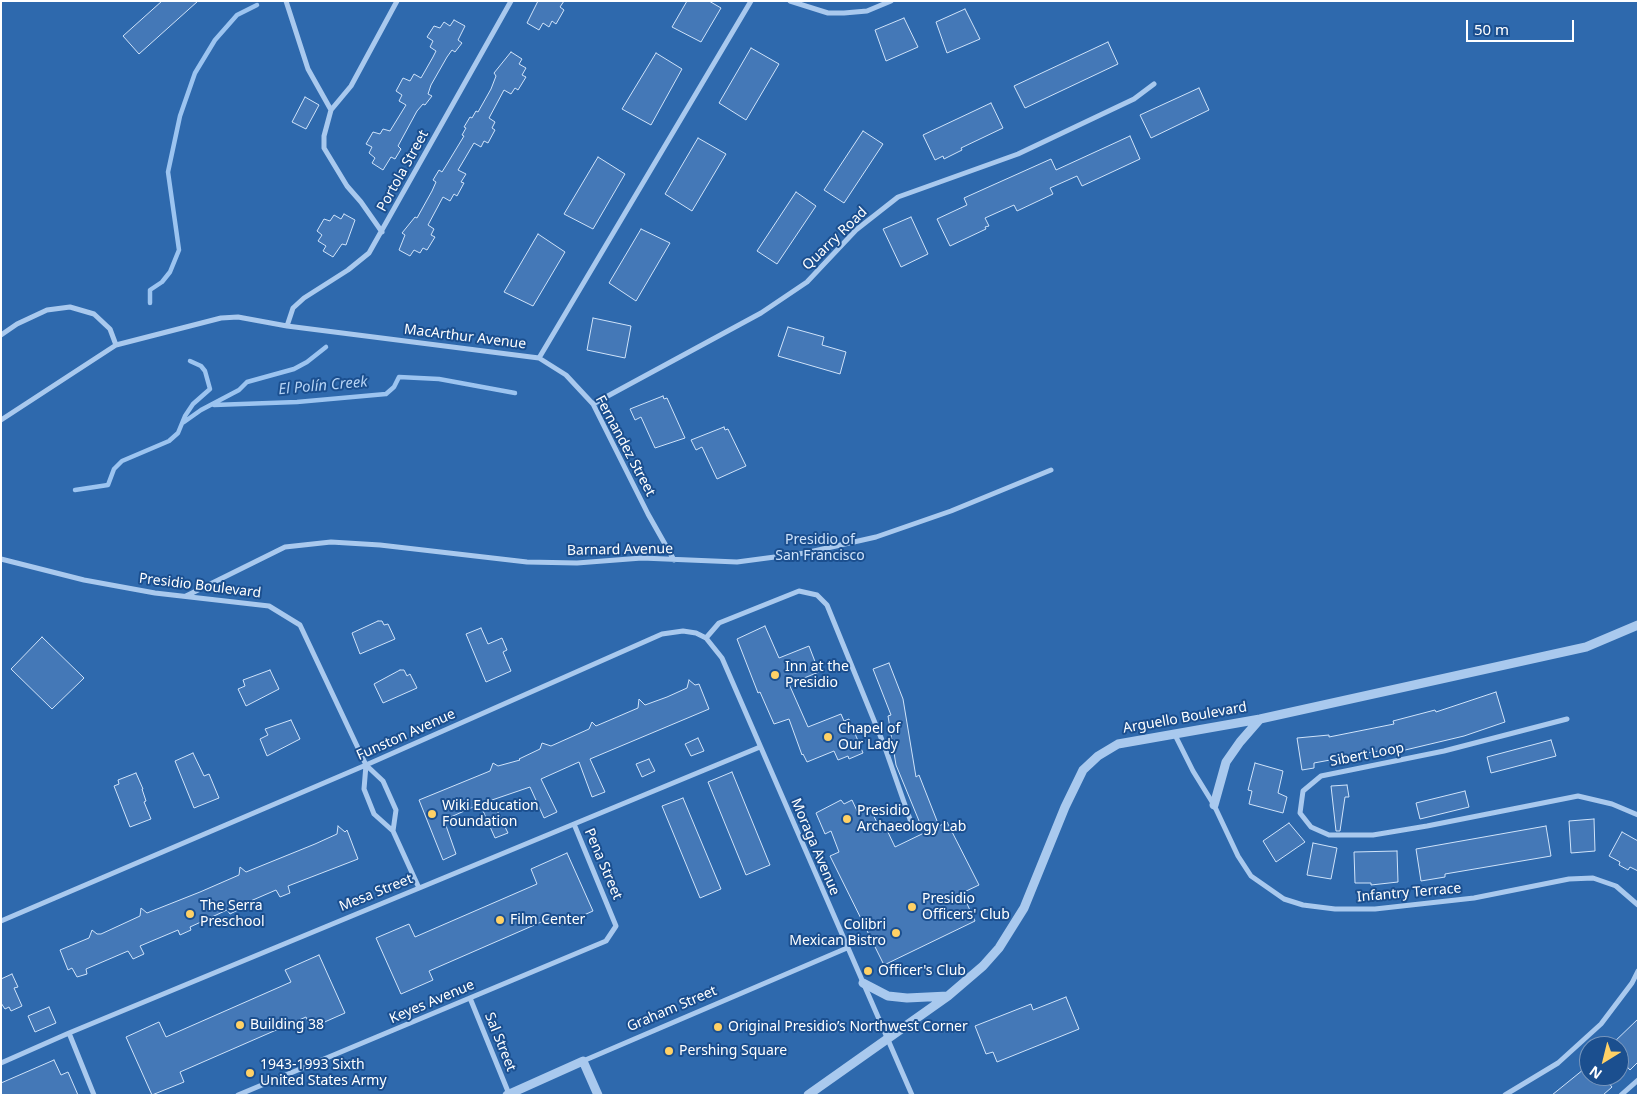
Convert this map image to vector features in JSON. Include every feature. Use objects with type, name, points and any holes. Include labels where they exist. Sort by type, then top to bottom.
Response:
[{"type":"street","points":[[286,1],[308,69],[332,110]]},
{"type":"street","points":[[382,232],[347,186],[324,148],[324,136],[332,110],[351,86],[398,1]]},
{"type":"street","name":"Portola Street","points":[[286,326],[293,308],[304,298],[348,270],[369,253],[511,1]]},
{"type":"street","name":"MacArthur Avenue","points":[[1,420],[116,345],[221,318],[238,317],[286,326],[539,358],[751,1]]},
{"type":"street","points":[[790,1],[828,13],[867,10],[891,1]]},
{"type":"street","name":"Quarry Road","points":[[593,404],[761,313],[807,282],[856,230],[898,196],[1018,154],[1134,99],[1154,84]]},
{"type":"street","points":[[1,334],[47,310],[70,307],[94,314],[110,329],[116,345]]},
{"type":"street","name":"Fernandez Street","points":[[539,358],[566,375],[593,404],[648,514],[674,560]]},
{"type":"street","name":"Barnard Avenue","points":[[186,596],[285,547],[331,542],[380,545],[527,562],[577,563],[642,558],[737,562],[805,553],[876,538],[952,511],[1051,470]]},
{"type":"street","name":"Presidio Boulevard","points":[[1,559],[84,580],[155,594],[269,606],[300,625],[366,765],[383,781],[396,810],[393,831]]},
{"type":"street","points":[[706,638],[719,623],[799,591],[817,595],[827,605],[884,745],[912,825]]},
{"type":"street","name":"Arguello Boulevard","points":[[808,1095],[948,996],[983,966],[999,948],[1024,908],[1065,807],[1083,770],[1098,756],[1118,744],[1260,719],[1586,647],[1638,625]]},
{"type":"street","name":"Funston Avenue","points":[[1,921],[366,765],[662,634],[683,631],[696,633],[706,638]]},
{"type":"street","name":"Moraga Avenue","points":[[706,638],[722,658],[912,1095]]},
{"type":"street","points":[[1214,805],[1226,762],[1260,719]]},
{"type":"street","name":"Sibert Loop","points":[[1567,719],[1444,751],[1321,776],[1303,791],[1300,813],[1311,827],[1329,835],[1373,834],[1454,822],[1578,796],[1612,804],[1638,815]]},
{"type":"street","name":"Infantry Terrace","points":[[1175,735],[1192,771],[1214,805],[1225,832],[1251,876],[1284,899],[1303,905],[1335,909],[1375,909],[1474,898],[1569,879],[1593,878],[1616,886],[1638,905]]},
{"type":"street","name":"Mesa Street","points":[[1,1063],[69,1033],[760,747]]},
{"type":"street","name":"Presidio Boulevard","points":[[366,765],[364,789],[374,814],[393,831],[419,888]]},
{"type":"street","name":"Pena Street","points":[[574,824],[612,914]]},
{"type":"street","name":"Keyes Avenue","points":[[238,1095],[606,941],[616,926],[612,914]]},
{"type":"street","name":"Graham Street","points":[[508,1094],[847,948]]},
{"type":"street","points":[[1505,1095],[1558,1063],[1601,1024],[1632,983],[1638,971]]},
{"type":"street","points":[[863,983],[888,996],[906,998],[948,996]]},
{"type":"street","name":"Sal Street","points":[[470,998],[508,1094]]},
{"type":"street","points":[[69,1033],[94,1095]]},
{"type":"street","points":[[584,1061],[598,1095]]},
{"type":"street","points":[[1621,1095],[1638,1080]]},
{"type":"green space","name":"Presidio of San Francisco","points":[[1,1],[1638,1],[1638,1095],[1,1095]]},
{"type":"building","points":[[162,1],[198,1],[139,54],[123,36]]},
{"type":"building","points":[[538,1],[564,1],[560,7],[564,10],[556,24],[552,21],[549,27],[543,23],[539,30],[527,23]]},
{"type":"building","points":[[687,1],[709,1],[721,8],[701,42],[672,27]]},
{"type":"building","points":[[965,9],[980,39],[947,53],[936,22]]},
{"type":"building","points":[[904,18],[918,47],[886,61],[875,30]]},
{"type":"building","points":[[454,20],[465,26],[458,40],[462,43],[455,52],[452,50],[447,57],[431,85],[428,94],[432,96],[417,111],[398,146],[401,149],[395,159],[391,157],[383,170],[372,163],[375,158],[369,153],[372,147],[366,144],[373,132],[380,134],[383,129],[390,131],[406,105],[399,101],[402,95],[396,91],[403,78],[410,81],[414,74],[421,78],[436,51],[430,47],[433,41],[427,37],[434,26],[440,28],[444,22],[450,26]]},
{"type":"building","points":[[1108,42],[1118,64],[1025,108],[1014,86]]},
{"type":"building","points":[[751,48],[779,64],[746,120],[719,103]]},
{"type":"building","points":[[511,52],[522,59],[519,64],[526,68],[522,75],[526,77],[518,90],[515,88],[511,94],[504,90],[489,118],[495,122],[492,128],[495,130],[488,143],[484,141],[481,147],[474,143],[458,170],[466,174],[461,182],[464,183],[457,196],[454,194],[450,201],[443,197],[428,225],[434,229],[431,235],[435,237],[427,250],[423,248],[420,253],[414,250],[410,256],[399,250],[405,235],[402,233],[415,217],[417,218],[436,182],[433,180],[439,170],[442,172],[447,164],[464,136],[462,135],[466,128],[464,127],[470,117],[472,118],[476,111],[478,112],[491,89],[496,76],[494,73]]},
{"type":"building","points":[[656,53],[682,69],[651,125],[622,109]]},
{"type":"building","points":[[1199,88],[1209,110],[1151,138],[1140,115]]},
{"type":"building","points":[[305,97],[319,105],[306,129],[292,122]]},
{"type":"building","points":[[991,103],[1003,128],[961,148],[962,150],[944,159],[943,156],[935,160],[923,135]]},
{"type":"building","points":[[863,131],[883,144],[844,203],[824,190]]},
{"type":"building","points":[[1130,136],[1140,159],[1082,186],[1077,176],[1050,188],[1053,194],[1017,211],[1014,205],[985,218],[989,226],[985,227],[986,229],[950,246],[937,219],[967,205],[964,198],[1051,159],[1056,170]]},
{"type":"building","points":[[698,138],[726,154],[692,211],[665,194]]},
{"type":"building","points":[[598,157],[625,174],[593,229],[564,214]]},
{"type":"building","points":[[796,192],[816,206],[777,264],[757,251]]},
{"type":"building","points":[[344,214],[355,220],[346,245],[342,244],[333,257],[323,251],[326,246],[318,241],[322,235],[317,231],[324,219],[330,221],[334,215],[341,219]]},
{"type":"building","points":[[911,217],[928,254],[901,267],[883,229]]},
{"type":"building","points":[[641,229],[670,243],[636,301],[609,283]]},
{"type":"building","points":[[538,234],[565,252],[533,306],[504,292]]},
{"type":"building","points":[[593,318],[631,326],[625,358],[587,350]]},
{"type":"building","points":[[788,327],[824,337],[822,345],[846,352],[840,374],[778,356]]},
{"type":"building","points":[[663,396],[664,399],[667,398],[685,438],[655,448],[641,417],[635,420],[630,409]]},
{"type":"building","points":[[724,427],[725,430],[728,429],[746,466],[717,479],[702,447],[696,450],[691,440]]},
{"type":"building","points":[[382,621],[384,625],[388,624],[395,639],[360,654],[352,633]]},
{"type":"building","name":"Inn at the Presidio","points":[[765,626],[779,658],[809,646],[819,672],[789,684],[808,727],[841,714],[844,721],[849,719],[863,753],[849,759],[848,756],[838,760],[834,751],[807,762],[802,755],[789,719],[774,724],[760,692],[758,693],[737,639]]},
{"type":"building","points":[[481,628],[488,644],[502,638],[507,650],[503,652],[511,671],[486,682],[466,634]]},
{"type":"building","points":[[42,637],[84,678],[52,709],[11,669]]},
{"type":"building","name":"Presidio Officers' Club","points":[[889,663],[903,699],[916,777],[919,775],[939,826],[947,822],[979,885],[962,893],[975,921],[884,965],[830,856],[839,852],[831,831],[825,834],[816,813],[841,800],[844,804],[852,800],[858,813],[870,808],[881,831],[886,828],[895,847],[924,833],[896,765],[888,716],[891,715],[873,669]]},
{"type":"building","points":[[270,670],[279,689],[246,706],[238,689],[245,686],[243,680]]},
{"type":"building","points":[[400,670],[404,670],[407,676],[410,674],[417,688],[383,703],[374,684]]},
{"type":"building","points":[[689,680],[695,685],[699,684],[709,709],[590,759],[605,792],[592,797],[579,762],[541,779],[557,812],[544,818],[530,787],[492,800],[508,833],[495,838],[480,804],[444,820],[456,854],[443,860],[419,800],[490,771],[493,763],[498,766],[520,760],[540,749],[542,743],[551,746],[589,729],[592,722],[596,726],[638,708],[639,699],[645,705],[667,697],[687,688]]},
{"type":"building","points":[[1496,692],[1505,722],[1464,736],[1401,751],[1400,747],[1314,763],[1314,768],[1302,770],[1297,738],[1329,735],[1329,737],[1394,724],[1393,721],[1435,710],[1436,712]]},
{"type":"building","points":[[291,720],[300,739],[267,756],[260,739],[268,735],[265,729]]},
{"type":"building","points":[[698,738],[704,751],[691,756],[685,744]]},
{"type":"building","points":[[1551,740],[1556,756],[1491,773],[1487,757]]},
{"type":"building","points":[[193,753],[204,776],[209,774],[219,798],[194,808],[175,761]]},
{"type":"building","points":[[649,759],[655,771],[642,777],[636,764]]},
{"type":"building","points":[[1255,763],[1283,771],[1278,793],[1287,797],[1283,813],[1249,804],[1252,791],[1248,790]]},
{"type":"building","points":[[732,772],[770,865],[746,875],[708,782]]},
{"type":"building","points":[[136,773],[143,789],[146,801],[144,802],[151,819],[130,827],[114,786],[119,784],[118,780]]},
{"type":"building","points":[[1347,785],[1349,797],[1345,797],[1340,831],[1336,831],[1331,786]]},
{"type":"building","points":[[1465,791],[1469,807],[1420,819],[1416,803]]},
{"type":"building","points":[[683,798],[721,889],[700,898],[662,806]]},
{"type":"building","points":[[1594,819],[1595,851],[1571,853],[1569,821]]},
{"type":"building","points":[[1289,823],[1305,842],[1276,862],[1263,841]]},
{"type":"building","points":[[338,826],[345,832],[347,830],[358,859],[288,886],[290,893],[280,897],[276,890],[239,906],[240,909],[230,914],[227,910],[190,927],[191,930],[180,935],[178,930],[140,946],[144,954],[133,959],[128,951],[86,969],[87,974],[77,977],[72,968],[68,970],[60,950],[89,938],[92,930],[97,934],[101,934],[140,916],[141,908],[147,913],[239,875],[240,867],[246,872],[315,844],[337,834]]},
{"type":"building","points":[[1546,826],[1551,856],[1445,874],[1445,877],[1421,881],[1416,849]]},
{"type":"building","points":[[1622,832],[1638,841],[1638,871],[1630,867],[1628,870],[1619,865],[1620,862],[1609,856]]},
{"type":"building","points":[[1313,843],[1337,848],[1331,879],[1307,875]]},
{"type":"building","points":[[1397,851],[1398,882],[1371,885],[1371,883],[1355,883],[1354,852]]},
{"type":"building","name":"Film Center","points":[[567,853],[593,911],[559,926],[555,916],[429,971],[433,980],[401,994],[376,938],[409,924],[415,937],[537,884],[531,869]]},
{"type":"building","name":"Building 38","points":[[319,955],[345,1013],[311,1028],[306,1017],[180,1072],[184,1082],[152,1095],[126,1037],[159,1022],[166,1037],[291,982],[285,970]]},
{"type":"building","points":[[12,974],[18,987],[14,988],[22,1006],[11,1011],[9,1007],[5,1009],[1,1003],[1,979]]},
{"type":"building","points":[[1066,997],[1079,1029],[997,1062],[993,1052],[986,1054],[975,1026],[1031,1004],[1033,1010]]},
{"type":"building","points":[[49,1007],[56,1023],[35,1032],[28,1016]]},
{"type":"building","points":[[1638,1019],[1638,1062],[1630,1070],[1629,1036],[1620,1036]]},
{"type":"building","points":[[54,1060],[61,1075],[68,1072],[78,1095],[1,1095],[1,1083]]},
{"type":"building","points":[[1579,1073],[1579,1086],[1612,1087],[1603,1095],[1552,1095]]},
{"type":"waterway","name":"El Polín Creek","points":[[150,303],[150,290],[162,282],[170,272],[179,250],[168,172],[180,116],[195,73],[215,40],[237,15],[257,5]]},
{"type":"waterway","name":"El Polín Creek","points":[[184,422],[201,410],[239,390],[247,382],[294,369],[307,362],[326,347]]},
{"type":"waterway","name":"El Polín Creek","points":[[75,490],[108,485],[114,469],[122,461],[169,441],[178,433],[185,416],[193,404],[210,389],[205,371],[201,366],[190,361]]},
{"type":"waterway","name":"El Polín Creek","points":[[214,405],[297,402],[386,394],[394,387],[399,377],[439,379],[515,393]]},
{"type":"place","name":"Inn at the Presidio","points":[[775,675]]},
{"type":"place","name":"Chapel of Our Lady","points":[[828,737]]},
{"type":"place","name":"Wiki Education Foundation","points":[[432,814]]},
{"type":"place","name":"Presidio Archaeology Lab","points":[[847,819]]},
{"type":"place","name":"Presidio Officers' Club","points":[[912,907]]},
{"type":"place","name":"The Serra Preschool","points":[[190,914]]},
{"type":"place","name":"Film Center","points":[[500,920]]},
{"type":"place","name":"Colibri Mexican Bistro","points":[[896,933]]},
{"type":"place","name":"Officer's Club","points":[[868,971]]},
{"type":"place","name":"Building 38","points":[[240,1025]]},
{"type":"place","name":"Original Presidio’s Northwest Corner","points":[[718,1027]]},
{"type":"place","name":"Pershing Square","points":[[669,1051]]},
{"type":"place","name":"1943-1993 Sixth United States Army","points":[[250,1073]]}]
